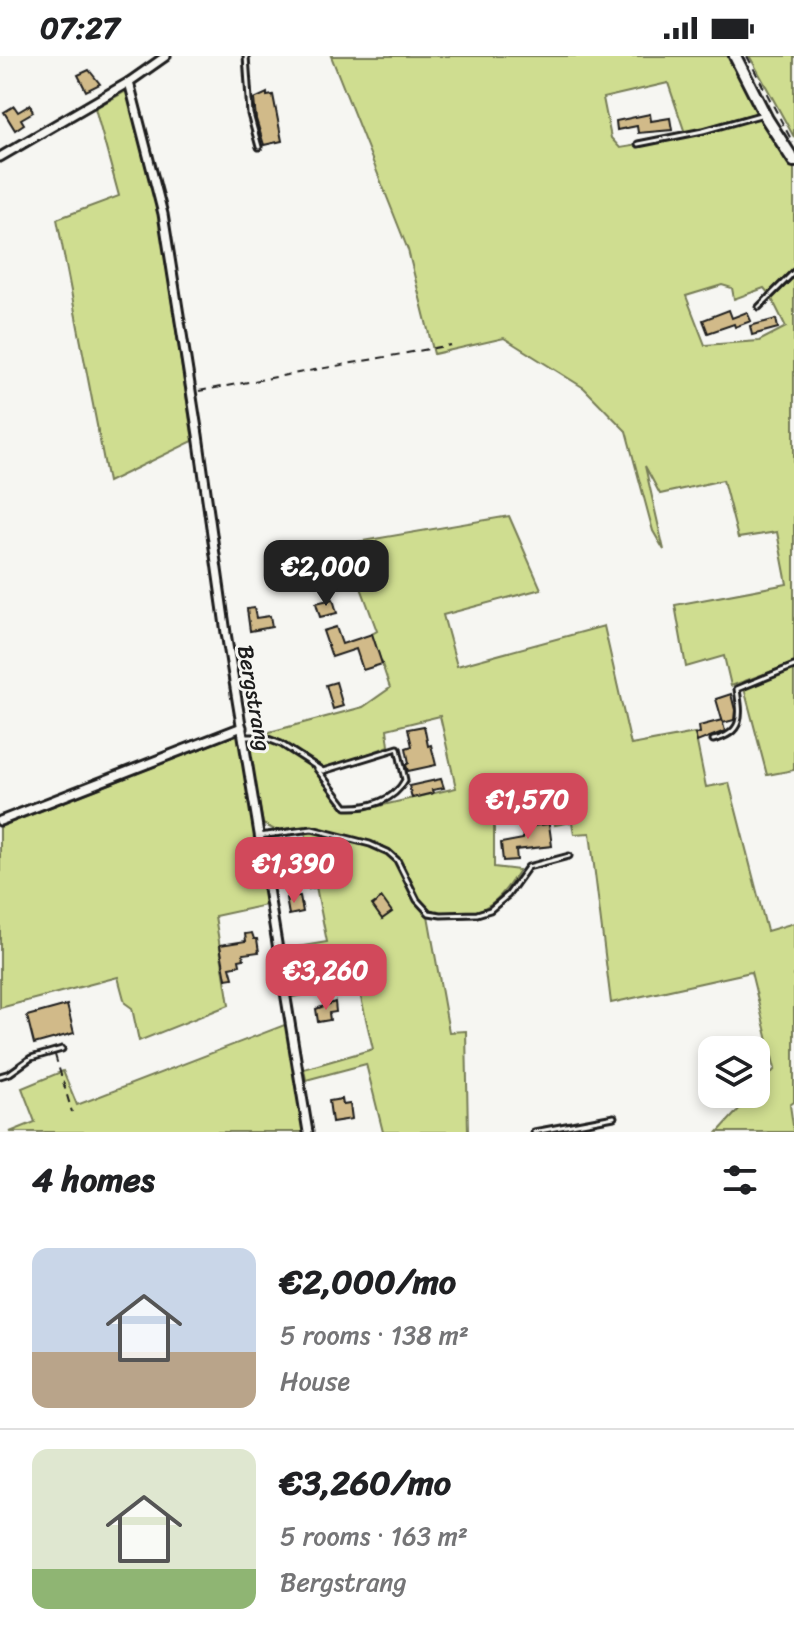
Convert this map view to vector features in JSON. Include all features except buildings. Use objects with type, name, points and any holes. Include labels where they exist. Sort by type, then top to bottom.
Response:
[{"type":"main road","points":[[735,56],[764,113],[794,161]]},
{"type":"street","points":[[0,157],[129,82],[166,56]]},
{"type":"street","name":"Bergstrang","points":[[129,82],[163,214],[308,1132]]},
{"type":"street","points":[[0,821],[242,727]]},
{"type":"lane","points":[[246,56],[250,114],[259,147]]},
{"type":"lane","points":[[638,144],[703,131],[764,113]]},
{"type":"lane","points":[[759,307],[794,272]]},
{"type":"lane","points":[[713,740],[724,737],[737,727],[740,709],[737,689],[794,666]]},
{"type":"lane","points":[[245,737],[263,737],[281,744],[317,769],[346,807],[390,798],[400,790],[405,780],[398,748],[331,769],[317,769]]},
{"type":"lane","points":[[259,836],[312,829],[370,844],[397,860],[417,900],[429,913],[441,915],[477,914],[490,910],[508,895],[528,867],[569,856]]},
{"type":"lane","points":[[0,1076],[10,1073],[31,1058],[62,1049]]},
{"type":"lane","points":[[534,1132],[614,1117]]},
{"type":"path","points":[[747,56],[794,145]]},
{"type":"path","points":[[191,393],[451,345]]},
{"type":"path","points":[[54,1052],[72,1112]]},
{"type":"green space","points":[[331,56],[731,56],[759,112],[685,133],[668,83],[603,98],[611,138],[620,148],[687,137],[761,118],[794,167],[794,267],[769,294],[764,288],[734,299],[732,288],[722,285],[686,296],[705,345],[759,341],[786,327],[772,299],[794,277],[794,663],[731,686],[724,656],[686,667],[675,605],[787,584],[777,532],[738,538],[723,480],[660,494],[645,466],[664,550],[653,531],[626,431],[584,388],[504,338],[434,354],[408,250]]},
{"type":"green space","points":[[749,56],[794,56],[794,137],[751,59]]},
{"type":"green space","points":[[128,90],[159,218],[193,441],[108,482],[57,219],[119,196],[95,108]]},
{"type":"green space","points":[[509,516],[541,589],[443,615],[457,666],[604,626],[631,745],[695,733],[706,787],[729,783],[767,931],[794,923],[794,1102],[790,1105],[794,1132],[718,1132],[740,1108],[770,1108],[770,1075],[775,1069],[770,1036],[767,1036],[751,972],[611,1003],[590,833],[574,834],[572,822],[555,825],[551,809],[494,817],[494,867],[519,870],[491,904],[471,912],[427,910],[449,1032],[466,1031],[468,1132],[383,1132],[366,1064],[306,1080],[304,1069],[373,1049],[358,985],[292,997],[285,949],[327,942],[304,826],[275,830],[263,824],[247,738],[363,707],[390,688],[372,634],[377,631],[345,544]],"holes":[[[440,716],[456,788],[362,810],[346,810],[318,773],[389,746],[387,729]]]},
{"type":"green space","points":[[794,669],[794,770],[767,775],[744,688]]},
{"type":"green space","points":[[238,734],[266,905],[215,916],[229,1005],[139,1041],[132,1008],[125,1003],[118,977],[0,1008],[0,827]]},
{"type":"green space","points":[[287,1024],[305,1132],[10,1132],[35,1122],[22,1088],[63,1071],[77,1105]]}]
